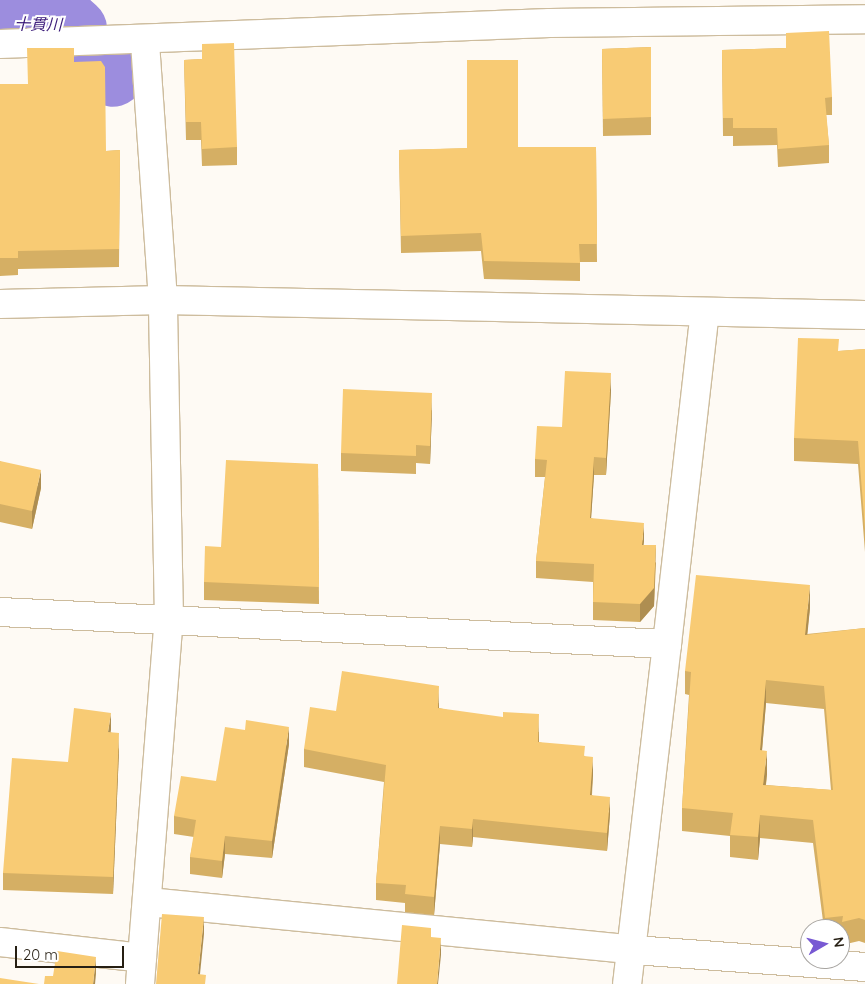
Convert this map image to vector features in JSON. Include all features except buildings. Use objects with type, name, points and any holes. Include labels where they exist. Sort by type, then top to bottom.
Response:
[{"type":"street","points":[[0,44],[145,40],[550,23],[865,19]]},
{"type":"street","points":[[0,942],[141,971],[148,902],[169,619],[163,300],[145,40]]},
{"type":"street","points":[[0,304],[163,300],[705,313],[865,314]]},
{"type":"street","points":[[627,984],[634,950],[705,313]]},
{"type":"street","points":[[0,612],[667,644]]},
{"type":"street","points":[[148,902],[634,950],[865,967]]},
{"type":"waterway","name":"十貫川","points":[[0,24],[66,22],[74,29]]},
{"type":"waterway","name":"十貫川","points":[[100,59],[112,74]]}]
